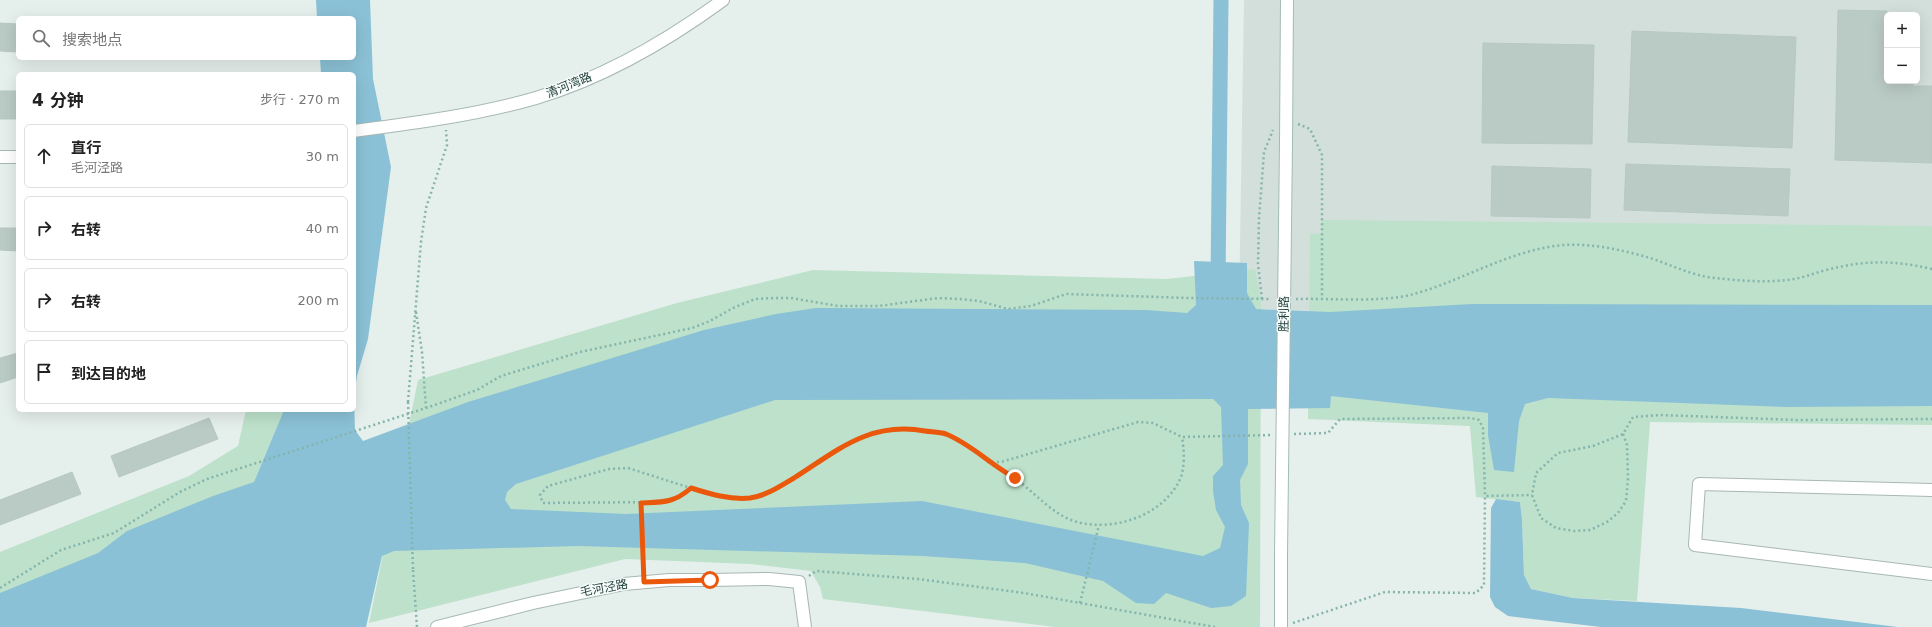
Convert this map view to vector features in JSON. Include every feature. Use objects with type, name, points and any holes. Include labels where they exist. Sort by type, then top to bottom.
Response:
[{"type":"street","name":"清河湾路","points":[[356,131],[472,114],[536,98],[580,82],[622,62],[660,41],[723,0]]},
{"type":"street","name":"胜利路","points":[[1281,627],[1287,0]]},
{"type":"street","points":[[0,157],[16,156]]},
{"type":"street","points":[[1932,490],[1699,484],[1695,545],[1932,574]]},
{"type":"street","name":"毛河泾路","points":[[437,627],[576,593],[624,584],[669,580],[769,579],[799,582]]},
{"type":"street","points":[[799,582],[805,627]]},
{"type":"path","points":[[417,627],[413,570],[408,402],[421,242],[426,208],[447,145],[445,118]]},
{"type":"path","points":[[1262,299],[1258,264],[1258,219],[1264,152],[1274,128],[1286,119],[1310,129],[1322,154],[1322,298],[1390,298],[1414,294],[1517,256],[1540,249],[1564,245],[1592,246],[1622,251],[1651,258],[1684,271],[1722,279],[1773,281],[1795,279],[1825,270],[1867,263],[1901,263],[1932,269]]},
{"type":"path","points":[[0,588],[62,550],[114,533],[180,492],[207,480],[248,465],[367,428],[477,390],[501,376],[580,352],[692,328],[755,299],[791,298],[838,306],[879,306],[938,298],[979,301],[1008,309],[1031,306],[1066,294],[1248,299]]},
{"type":"path","points":[[415,307],[422,352],[426,408]]},
{"type":"path","points":[[1623,434],[1627,445],[1628,480],[1626,501],[1618,513],[1607,522],[1590,530],[1574,531],[1556,528],[1541,518],[1532,495],[1536,473],[1558,453],[1593,446],[1623,434],[1633,417],[1660,415],[1798,420],[1932,419]]},
{"type":"path","points":[[1281,627],[1385,592],[1476,592],[1484,585],[1485,496],[1483,428],[1479,420],[1471,418],[1340,419],[1328,433],[1290,434]]},
{"type":"path","points":[[988,462],[1001,462],[1138,422],[1153,423],[1182,437],[1274,435]]},
{"type":"path","points":[[691,488],[679,498],[658,502],[641,503],[543,503],[540,495],[548,486],[609,469],[628,468],[691,488],[730,498],[752,498],[777,488],[858,438],[878,431],[907,428],[945,434],[971,447],[988,462],[1015,478],[1056,512],[1076,522],[1118,524],[1141,517],[1158,505],[1171,493],[1181,476],[1184,452],[1182,437]]},
{"type":"path","points":[[1485,496],[1532,495]]},
{"type":"path","points":[[641,503],[644,582]]},
{"type":"path","points":[[1080,603],[1099,524]]},
{"type":"path","points":[[799,582],[816,571],[918,579],[1024,593],[1215,627]]},
{"type":"shaded area","points":[[1244,0],[1932,0],[1932,305],[1330,312],[1239,308]]},
{"type":"green space","points":[[1322,220],[1932,226],[1932,425],[1650,422],[1637,601],[1573,598],[1531,589],[1524,575],[1520,502],[1476,497],[1470,426],[1308,419],[1310,234],[1321,233]]},
{"type":"green space","points":[[1255,269],[1261,300],[1260,627],[1055,627],[823,599],[820,587],[811,571],[751,564],[625,559],[369,623],[418,380],[677,303],[813,270],[1167,279]]},
{"type":"green space","points":[[246,412],[283,412],[254,482],[0,627],[0,552],[189,476],[238,446]]},
{"type":"water","points":[[316,0],[370,0],[373,79],[391,167],[368,339],[356,383],[356,72],[321,72],[320,60],[356,60],[356,16],[317,16]]},
{"type":"water","points":[[1194,261],[1247,263],[1247,293],[1256,309],[1330,312],[1472,304],[1932,305],[1932,406],[1787,407],[1548,398],[1525,404],[1519,421],[1514,472],[1494,470],[1488,435],[1488,413],[1331,396],[1330,408],[1248,409],[1248,464],[1240,480],[1241,505],[1249,523],[1246,596],[1231,606],[1211,608],[1166,593],[1154,604],[1136,603],[1103,581],[1025,563],[923,556],[578,546],[394,551],[382,556],[366,627],[0,627],[0,593],[98,553],[127,531],[213,496],[254,482],[283,412],[354,412],[355,430],[363,441],[468,402],[704,330],[776,314],[816,308],[1146,310],[1187,313],[1196,305]],"holes":[[[1213,399],[1221,407],[1223,465],[1213,476],[1213,491],[1216,510],[1225,527],[1220,548],[1203,556],[922,501],[626,514],[511,509],[505,500],[507,492],[516,484],[775,400]]]},
{"type":"water","points":[[1496,499],[1520,502],[1524,575],[1531,589],[1573,598],[1741,608],[1898,627],[1601,627],[1508,616],[1495,607],[1490,597],[1491,508]]},
{"type":"building","points":[[1838,10],[1887,11],[1884,12],[1884,84],[1913,84],[1913,86],[1932,86],[1932,163],[1835,160]]},
{"type":"building","points":[[0,23],[16,24],[16,52],[0,51]]},
{"type":"building","points":[[1632,31],[1796,37],[1792,148],[1628,142]]},
{"type":"building","points":[[1483,43],[1594,45],[1592,144],[1482,143]]},
{"type":"building","points":[[0,91],[16,91],[16,119],[0,119]]},
{"type":"building","points":[[1626,164],[1790,169],[1788,216],[1624,210]]},
{"type":"building","points":[[1492,166],[1591,169],[1590,218],[1491,216]]},
{"type":"building","points":[[0,228],[16,228],[16,251],[0,250]]},
{"type":"building","points":[[16,354],[16,378],[0,383],[0,358]]},
{"type":"building","points":[[209,418],[218,439],[119,477],[111,456]]},
{"type":"building","points":[[72,472],[81,494],[0,525],[0,500]]},
{"type":"waterway","points":[[1218,282],[1221,0]]},
{"type":"route","points":[[710,580],[669,580],[644,582],[641,503],[658,502],[679,498],[691,488],[730,498],[752,498],[777,488],[858,438],[878,431],[907,428],[945,434],[971,447],[988,462],[1015,478]]}]
